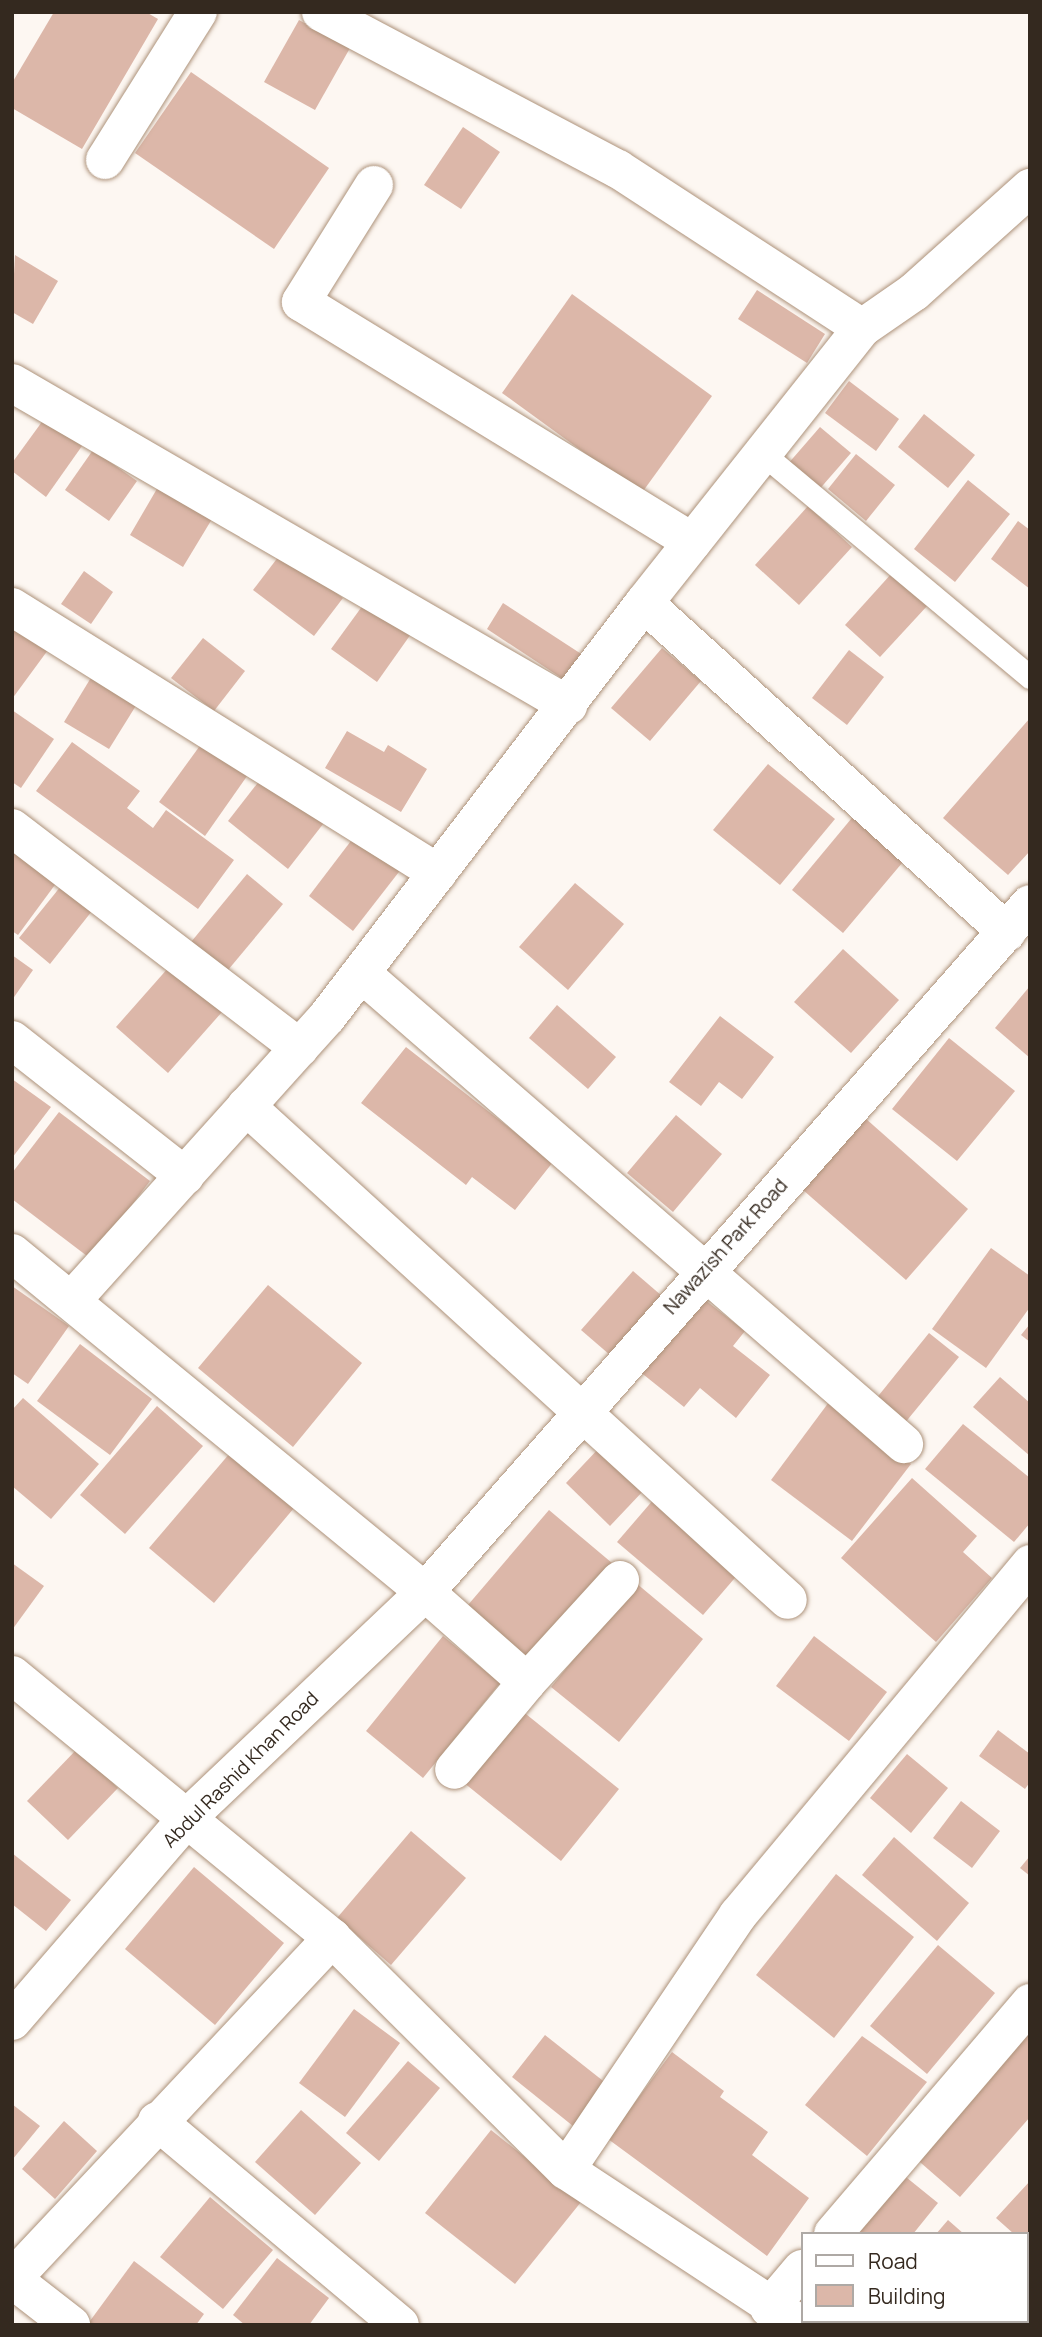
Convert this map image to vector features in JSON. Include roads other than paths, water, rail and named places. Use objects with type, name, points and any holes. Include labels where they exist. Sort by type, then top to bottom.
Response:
[{"type":"street","points":[[105,160],[198,12]]},
{"type":"street","points":[[321,12],[618,169],[862,328]]},
{"type":"street","points":[[374,185],[301,302],[692,542]]},
{"type":"street","points":[[73,1299],[300,1048],[361,973],[644,603],[862,328],[914,292],[1030,188]]},
{"type":"street","points":[[12,383],[568,705]]},
{"type":"street","points":[[644,603],[1018,918]]},
{"type":"street","points":[[12,607],[438,873]]},
{"type":"street","points":[[12,828],[300,1048]]},
{"type":"street","name":"Nawazish Park Road","points":[[425,1592],[704,1270],[1018,918]]},
{"type":"street","points":[[361,973],[904,1444]]},
{"type":"street","points":[[12,1040],[184,1176]]},
{"type":"street","points":[[246,1106],[788,1600]]},
{"type":"street","points":[[12,1252],[73,1299],[425,1592],[527,1682]]},
{"type":"street","points":[[566,2170],[738,1914],[1030,1564]]},
{"type":"street","points":[[454,1770],[527,1682],[620,1580]]},
{"type":"street","name":"Abdul Rashid Khan Road","points":[[12,2021],[188,1817],[425,1592]]},
{"type":"street","points":[[12,1675],[332,1938],[566,2170],[785,2316],[800,2275]]},
{"type":"street","points":[[71,2325],[12,2279],[157,2121],[332,1938]]},
{"type":"street","points":[[834,2232],[1030,2003]]},
{"type":"street","points":[[157,2121],[400,2325]]},
{"type":"lane","points":[[762,453],[1030,677]]}]
